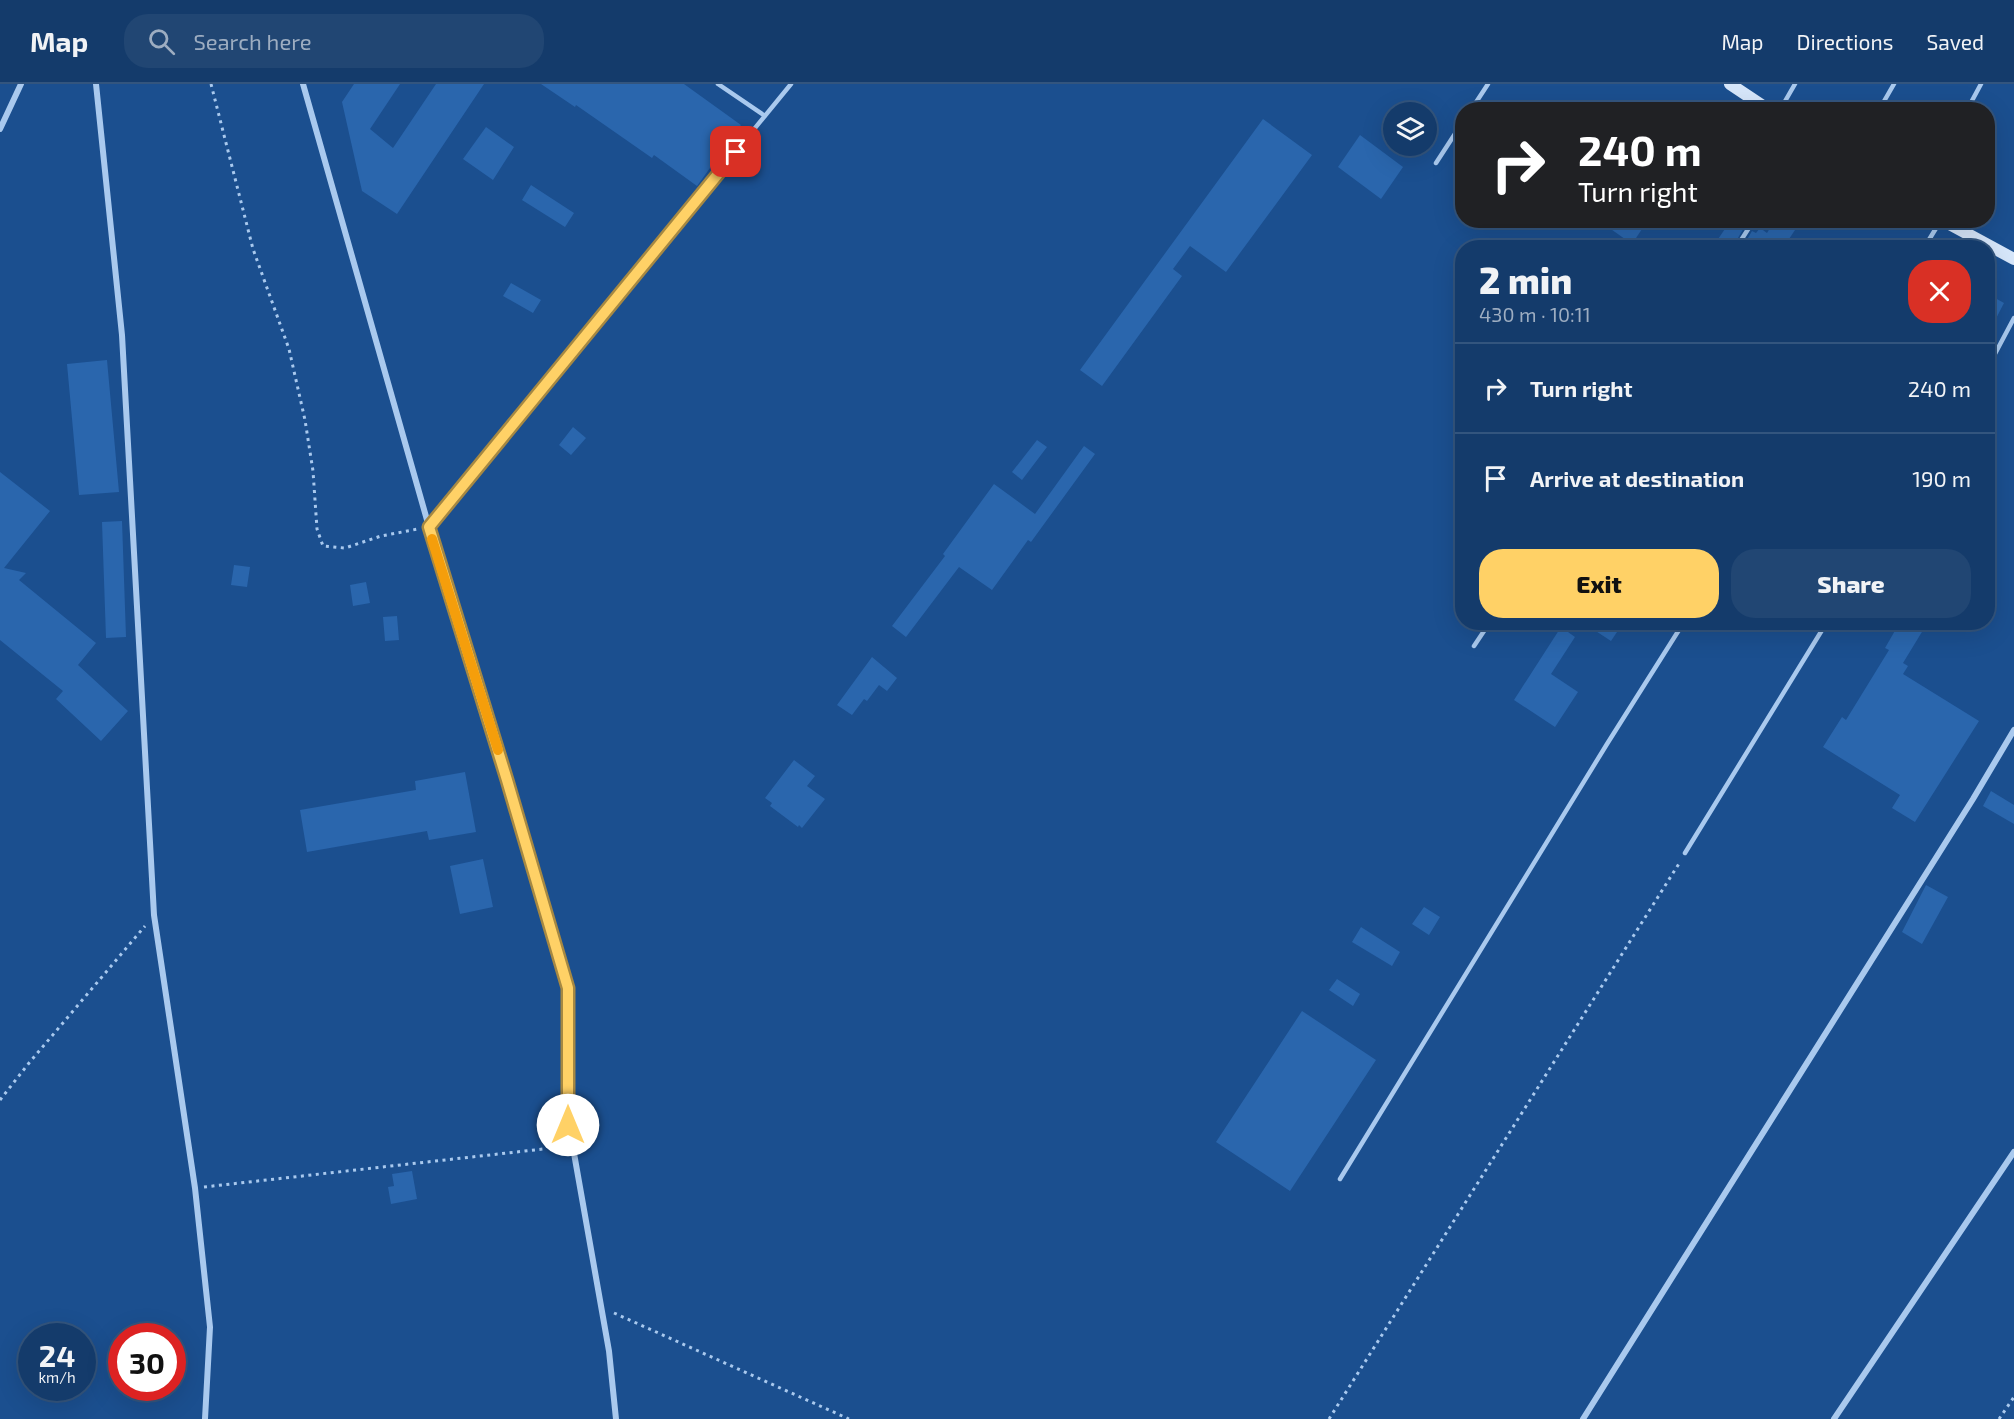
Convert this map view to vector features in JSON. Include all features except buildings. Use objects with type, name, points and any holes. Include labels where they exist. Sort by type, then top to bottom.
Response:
[{"type":"main road","points":[[1730,84],[1757,102]]},
{"type":"main road","points":[[1957,228],[1979,240]]},
{"type":"main road","points":[[1995,249],[2014,259]]},
{"type":"street","points":[[0,129],[21,84]]},
{"type":"street","points":[[96,84],[122,335],[154,915],[195,1188],[210,1327],[205,1419]]},
{"type":"street","points":[[303,84],[429,527],[568,988],[568,1125],[609,1351],[616,1419]]},
{"type":"street","points":[[1583,1419],[1973,799],[2014,730]]},
{"type":"street","points":[[1834,1419],[2014,1152]]},
{"type":"lane","points":[[718,84],[765,116]]},
{"type":"lane","points":[[429,527],[791,84]]},
{"type":"lane","points":[[1476,102],[1488,84]]},
{"type":"lane","points":[[1785,102],[1795,84]]},
{"type":"lane","points":[[1884,102],[1894,84]]},
{"type":"lane","points":[[1971,102],[1981,84]]},
{"type":"lane","points":[[1436,162],[1455,134]]},
{"type":"lane","points":[[1995,354],[2014,318]]},
{"type":"lane","points":[[1474,646],[1485,630]]},
{"type":"lane","points":[[1340,1179],[1679,630]]},
{"type":"lane","points":[[1685,853],[1822,630]]},
{"type":"path","points":[[211,84],[253,249],[289,349],[305,420],[313,471],[317,529],[323,546],[345,548],[381,536],[429,527]]},
{"type":"path","points":[[1329,1419],[1685,853]]},
{"type":"path","points":[[0,1100],[154,915]]},
{"type":"path","points":[[195,1188],[543,1149],[568,1125]]},
{"type":"path","points":[[601,1308],[849,1419]]},
{"type":"path","points":[[1999,1419],[2014,1396]]},
{"type":"slow traffic","points":[[432,539],[498,750]]},
{"type":"route","points":[[568,1125],[568,988],[429,527],[736,152]]}]
